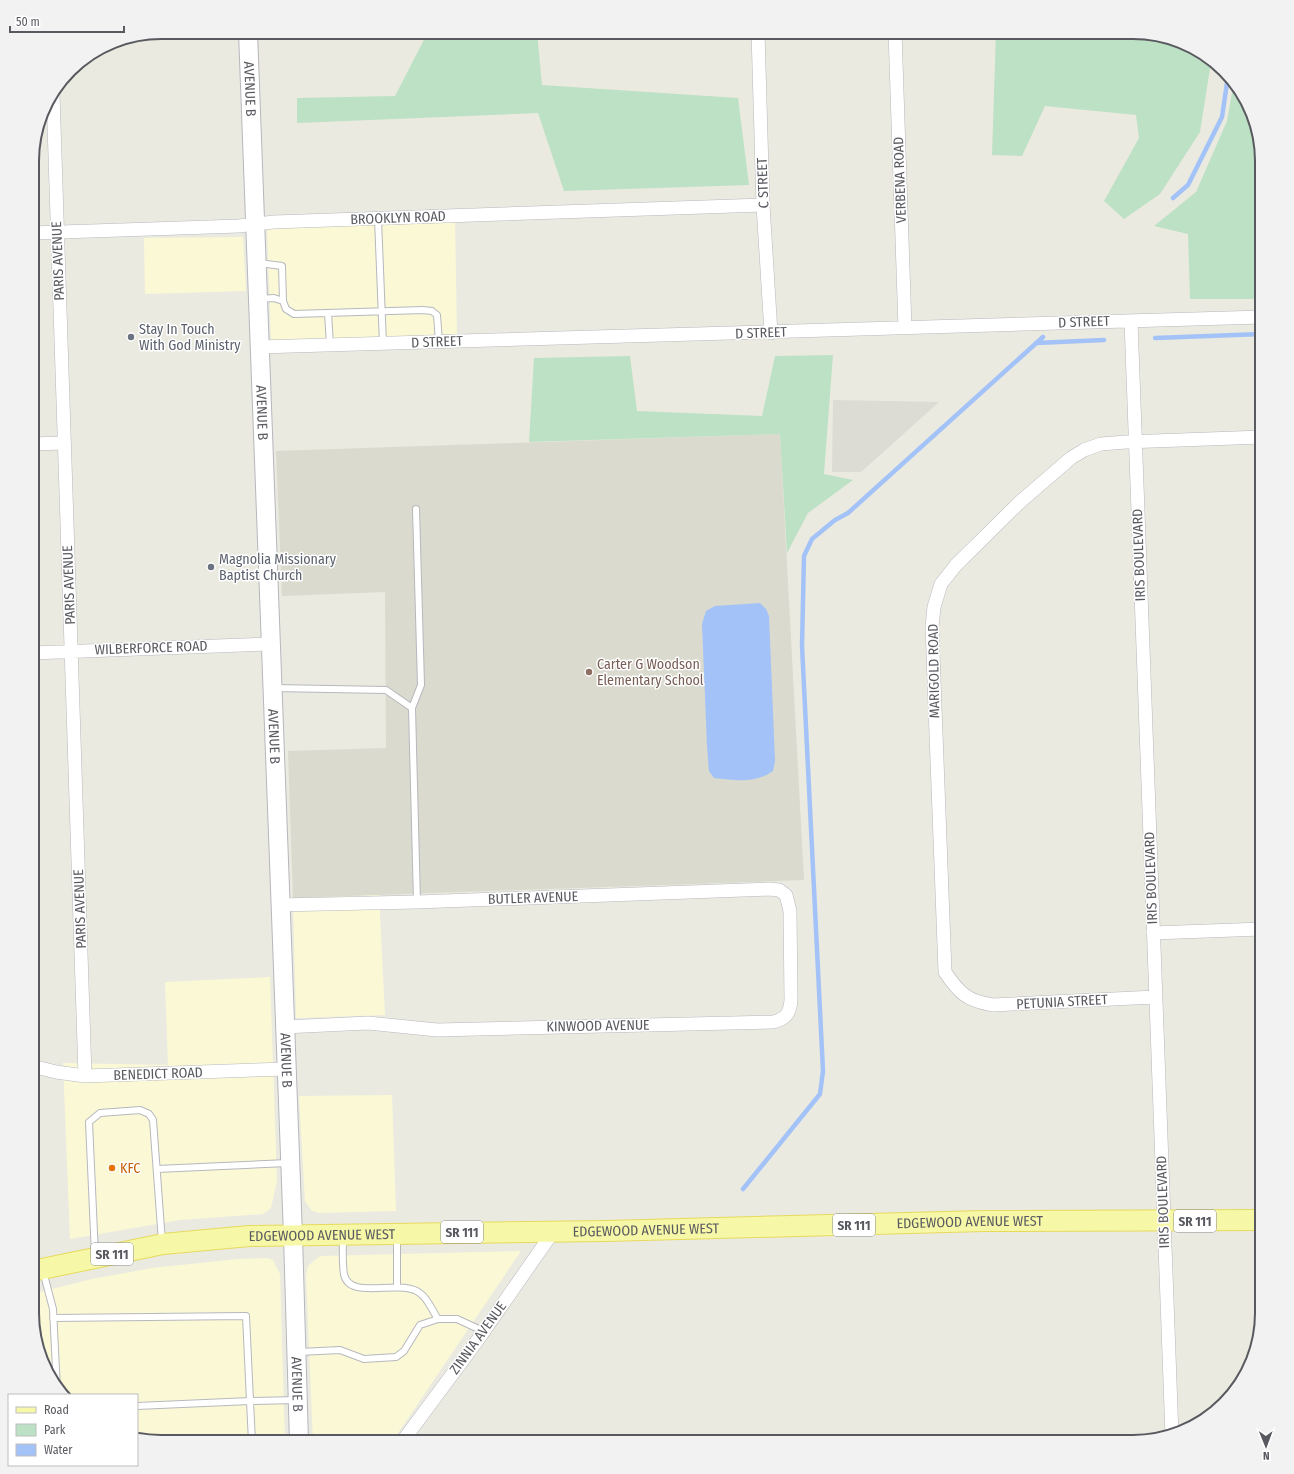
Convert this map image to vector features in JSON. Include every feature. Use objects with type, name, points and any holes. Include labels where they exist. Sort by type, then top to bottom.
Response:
[{"type":"main road","name":"AVENUE B","points":[[248,39],[279,905],[293,1236],[299,1435]]},
{"type":"main road","name":"EDGEWOOD AVENUE WEST","points":[[39,1270],[163,1244],[249,1236],[552,1232],[976,1222],[1255,1220]]},
{"type":"street","name":"C STREET","points":[[758,39],[770,333]]},
{"type":"street","name":"VERBENA ROAD","points":[[895,39],[905,328]]},
{"type":"street","name":"PARIS AVENUE","points":[[53,103],[85,1076]]},
{"type":"street","name":"BROOKLYN ROAD","points":[[39,233],[239,226],[255,223],[764,205]]},
{"type":"street","name":"D STREET","points":[[259,347],[770,333],[1255,316]]},
{"type":"street","name":"IRIS BOULEVARD","points":[[1131,321],[1172,1429]]},
{"type":"street","name":"MARIGOLD ROAD","points":[[969,999],[956,988],[945,972],[932,626],[934,607],[941,584],[956,565],[1021,501],[1071,458],[1084,450],[1101,444],[1135,441],[1255,437]]},
{"type":"street","points":[[39,444],[64,443]]},
{"type":"street","name":"WILBERFORCE ROAD","points":[[39,653],[270,644]]},
{"type":"street","name":"BUTLER AVENUE","points":[[279,905],[416,902],[770,889],[779,890],[786,895]]},
{"type":"street","name":"KINWOOD AVENUE","points":[[284,1027],[368,1023],[437,1030],[773,1022],[781,1020],[787,1016],[790,1009],[791,1000],[790,911],[786,895]]},
{"type":"street","points":[[1153,933],[1255,929]]},
{"type":"street","name":"PETUNIA STREET","points":[[969,999],[993,1005],[1155,997]]},
{"type":"street","name":"BENEDICT ROAD","points":[[39,1068],[85,1076],[286,1069]]},
{"type":"street","name":"ZINNIA AVENUE","points":[[407,1435],[483,1332],[552,1232]]},
{"type":"lane","points":[[378,219],[383,344]]},
{"type":"lane","points":[[256,263],[282,266],[283,301],[286,309],[294,314],[432,311],[437,315],[439,342]]},
{"type":"lane","points":[[258,300],[274,298],[283,301]]},
{"type":"lane","points":[[328,313],[330,345]]},
{"type":"lane","points":[[416,509],[421,685],[412,708],[416,902]]},
{"type":"lane","points":[[271,688],[386,690],[412,708]]},
{"type":"lane","points":[[95,1257],[89,1122],[100,1113],[140,1110],[149,1114],[152,1120],[163,1244]]},
{"type":"lane","points":[[157,1169],[290,1163]]},
{"type":"lane","points":[[397,1234],[398,1287]]},
{"type":"lane","points":[[342,1235],[344,1275],[349,1284],[356,1288],[407,1287],[421,1294],[438,1319]]},
{"type":"lane","points":[[39,1275],[53,1308],[57,1378]]},
{"type":"lane","points":[[54,1318],[246,1316],[252,1435]]},
{"type":"lane","points":[[296,1352],[340,1350],[364,1359],[396,1357],[404,1351],[420,1325],[438,1319],[457,1319],[483,1332]]},
{"type":"lane","points":[[138,1406],[297,1400]]},
{"type":"shaded area","points":[[455,220],[457,336],[271,340],[267,227]]},
{"type":"shaded area","points":[[243,237],[246,291],[145,294],[144,238]]},
{"type":"shaded area","points":[[833,400],[939,402],[861,472],[832,472]]},
{"type":"shaded area","name":"Carter G Woodson Elementary School","points":[[780,434],[804,880],[293,898],[288,751],[386,748],[385,592],[282,596],[276,451]]},
{"type":"shaded area","points":[[379,895],[385,1015],[296,1018],[293,898]]},
{"type":"shaded area","points":[[270,977],[277,1181],[271,1208],[263,1214],[180,1220],[70,1239],[63,1063],[168,1065],[165,982]]},
{"type":"shaded area","points":[[392,1095],[396,1211],[319,1213],[312,1211],[305,1201],[299,1096]]},
{"type":"shaded area","points":[[521,1251],[397,1435],[313,1435],[306,1275],[308,1266],[321,1256]]},
{"type":"shaded area","points":[[267,1258],[273,1260],[280,1274],[285,1435],[153,1435],[138,1433],[138,1394],[70,1394],[59,1381],[45,1352],[41,1337],[39,1321],[39,1292],[92,1279],[152,1268],[238,1259]]},
{"type":"green space","points":[[424,39],[538,39],[542,85],[738,98],[749,185],[564,191],[538,113],[297,123],[297,98],[395,96]]},
{"type":"green space","points":[[996,39],[1141,39],[1157,41],[1172,45],[1187,52],[1201,59],[1210,66],[1200,132],[1160,194],[1124,219],[1104,201],[1139,138],[1136,115],[1045,106],[1022,156],[992,155]]},
{"type":"green space","points":[[1232,90],[1239,100],[1249,122],[1255,153],[1255,299],[1190,299],[1188,234],[1154,226],[1196,192],[1227,121]]},
{"type":"green space","points":[[833,355],[824,474],[853,480],[808,513],[787,553],[780,434],[529,442],[534,358],[630,356],[637,411],[762,416],[775,356]]},
{"type":"water","points":[[760,603],[766,609],[769,616],[775,761],[773,771],[759,778],[745,780],[714,778],[709,771],[707,746],[702,624],[706,611],[715,606]]},
{"type":"waterway","points":[[1173,198],[1188,185],[1222,117],[1227,83]]},
{"type":"waterway","points":[[1155,338],[1255,334]]},
{"type":"waterway","points":[[743,1189],[820,1094],[823,1071],[802,646],[804,556],[812,539],[835,520],[848,513],[1043,337]]},
{"type":"waterway","points":[[1036,343],[1104,340]]},
{"type":"place","name":"Stay In Touch With God Ministry","points":[[131,337]]},
{"type":"place","name":"Magnolia Missionary Baptist Church","points":[[211,567]]},
{"type":"place","name":"Carter G Woodson Elementary School","points":[[589,672]]},
{"type":"place","name":"KFC","points":[[112,1168]]}]
